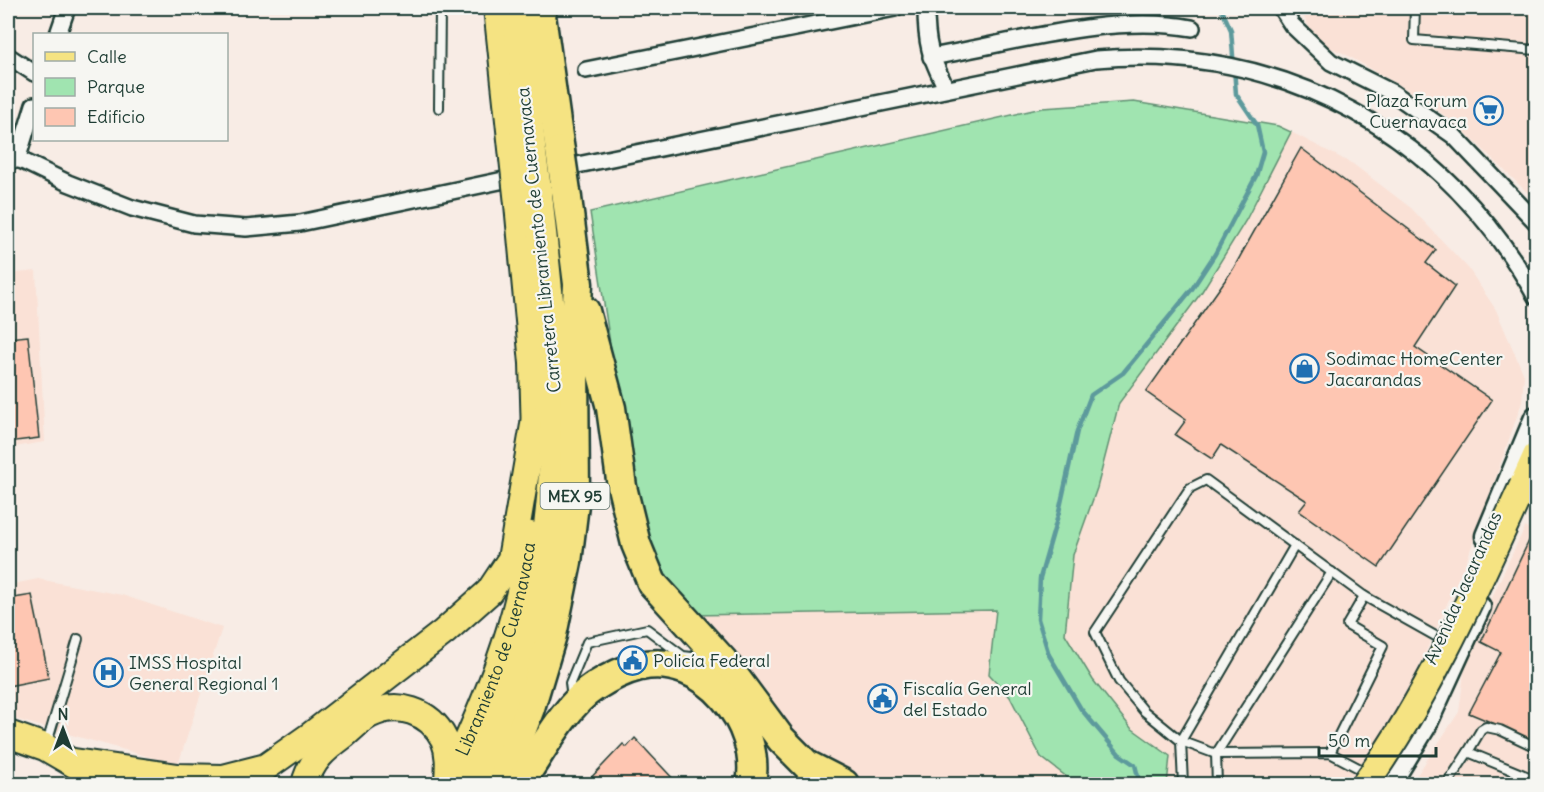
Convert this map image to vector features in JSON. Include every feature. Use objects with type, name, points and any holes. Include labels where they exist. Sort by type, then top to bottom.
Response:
[{"type":"highway","name":"Carretera Libramiento de Cuernavaca","points":[[474,784],[508,700],[531,621],[544,559],[555,420],[553,360],[523,156],[516,8]]},
{"type":"highway","name":"Carretera Libramiento de Cuernavaca","points":[[501,784],[543,666],[567,562],[575,496],[574,362],[578,284],[540,8]]},
{"type":"highway","points":[[578,284],[611,408],[622,487],[636,544],[652,583],[723,661],[807,770],[844,784]]},
{"type":"highway","points":[[519,784],[573,706],[592,688],[616,674],[642,666],[667,666],[695,674],[719,691],[739,718],[749,745],[753,771],[751,784]]},
{"type":"main road","name":"MEX 95","points":[[497,8],[523,156]]},
{"type":"main road","name":"MEX 95","points":[[550,8],[560,96],[560,151]]},
{"type":"main road","name":"Libramiento de Cuernavaca","points":[[448,784],[489,696],[514,621],[528,555],[535,493],[529,203]]},
{"type":"main road","points":[[8,734],[45,747],[93,776],[223,778],[267,767],[444,632],[489,592],[511,559],[535,419]]},
{"type":"main road","points":[[1364,781],[1412,712],[1457,629],[1530,480],[1536,456]]},
{"type":"main road","points":[[306,784],[308,772],[320,753],[370,715],[390,708],[412,710],[430,719],[444,740],[449,760],[448,784]]},
{"type":"street","points":[[58,33],[67,8]]},
{"type":"street","points":[[586,70],[859,11],[895,8]]},
{"type":"street","points":[[926,8],[926,38],[931,57],[946,88]]},
{"type":"street","points":[[1281,8],[1292,25],[1331,62],[1393,93],[1454,136],[1536,222]]},
{"type":"street","points":[[931,57],[1102,26],[1166,23],[1192,28]]},
{"type":"street","points":[[8,56],[33,72]]},
{"type":"street","points":[[33,107],[12,157],[132,208],[194,224],[246,228],[300,224],[946,88],[1096,59],[1139,56],[1226,66],[1259,72],[1341,102],[1379,126],[1460,192],[1493,230],[1521,268],[1536,297]]},
{"type":"street","name":"Avenida Jacarandas","points":[[1389,784],[1410,752],[1536,418]]},
{"type":"street","name":"Avenida Jacarandas","points":[[1364,781],[1389,739],[1452,645],[1530,480]]},
{"type":"street","points":[[1389,739],[1410,752]]},
{"type":"lane","points":[[439,108],[440,8]]},
{"type":"lane","points":[[1415,8],[1414,40],[1536,50]]},
{"type":"lane","points":[[1364,781],[1330,753],[1216,754],[1181,741],[1144,711],[1119,681],[1095,632],[1190,488],[1206,480],[1364,596],[1452,645]]},
{"type":"lane","points":[[1183,784],[1181,741],[1295,546]]},
{"type":"lane","points":[[1217,784],[1216,754],[1332,572]]},
{"type":"lane","points":[[1330,753],[1383,646],[1347,625],[1364,596]]},
{"type":"lane","points":[[573,706],[570,683],[587,642],[647,629],[683,656],[723,661]]},
{"type":"lane","points":[[45,747],[78,639]]},
{"type":"lane","points":[[1450,784],[1481,730],[1486,727],[1500,730],[1536,747]]},
{"type":"lane","points":[[1468,752],[1536,780]]},
{"type":"shaded area","name":"Plaza Forum Cuernavaca","points":[[1299,8],[1536,8],[1536,201],[1460,127],[1417,95],[1343,53],[1317,42]]},
{"type":"shaded area","points":[[1291,132],[1353,164],[1411,208],[1468,268],[1496,310],[1524,375],[1522,402],[1468,557],[1407,694],[1350,784],[1167,784],[1170,756],[1131,728],[1093,680],[1064,634],[1073,555],[1097,488],[1119,403],[1201,293],[1246,220]]},
{"type":"shaded area","points":[[36,271],[45,442],[8,448],[8,274]]},
{"type":"shaded area","points":[[1525,527],[1536,533],[1536,784],[1411,784],[1459,712],[1467,650]]},
{"type":"shaded area","name":"IMSS Hospital General Regional 1","points":[[38,579],[122,595],[222,628],[178,765],[8,717],[8,585]]},
{"type":"shaded area","name":"Fiscalía General del Estado","points":[[997,610],[989,674],[1010,697],[1041,757],[1076,784],[832,784],[692,615]]},
{"type":"green space","points":[[1134,102],[1278,126],[1291,132],[1246,220],[1201,293],[1119,403],[1097,488],[1073,555],[1065,634],[1093,680],[1131,728],[1170,756],[1167,784],[1076,784],[1041,757],[1010,697],[989,674],[996,610],[692,615],[664,576],[634,500],[590,212],[1042,108]]},
{"type":"building","name":"Sodimac HomeCenter Jacarandas","points":[[1301,148],[1436,250],[1426,263],[1455,286],[1415,347],[1492,400],[1379,567],[1299,511],[1307,501],[1221,445],[1212,459],[1175,435],[1186,420],[1146,392],[1233,269]]},
{"type":"building","points":[[28,336],[39,438],[8,442],[8,338]]},
{"type":"building","points":[[1536,526],[1536,741],[1469,713],[1501,652],[1481,642]]},
{"type":"building","points":[[32,595],[49,678],[8,686],[8,599]]},
{"type":"building","points":[[635,738],[678,784],[585,784],[623,744],[627,747]]},
{"type":"waterway","points":[[1140,784],[1135,765],[1119,754],[1081,709],[1049,655],[1038,619],[1040,578],[1059,512],[1077,431],[1091,395],[1123,373],[1192,289],[1215,254],[1256,176],[1263,152],[1257,125],[1236,94],[1231,30],[1221,8]]},
{"type":"place","name":"Plaza Forum Cuernavaca","points":[[1488,111]]},
{"type":"place","name":"Sodimac HomeCenter Jacarandas","points":[[1305,369]]},
{"type":"place","name":"Policía Federal","points":[[632,661]]},
{"type":"place","name":"IMSS Hospital General Regional 1","points":[[108,673]]},
{"type":"place","name":"Fiscalía General del Estado","points":[[882,699]]}]
